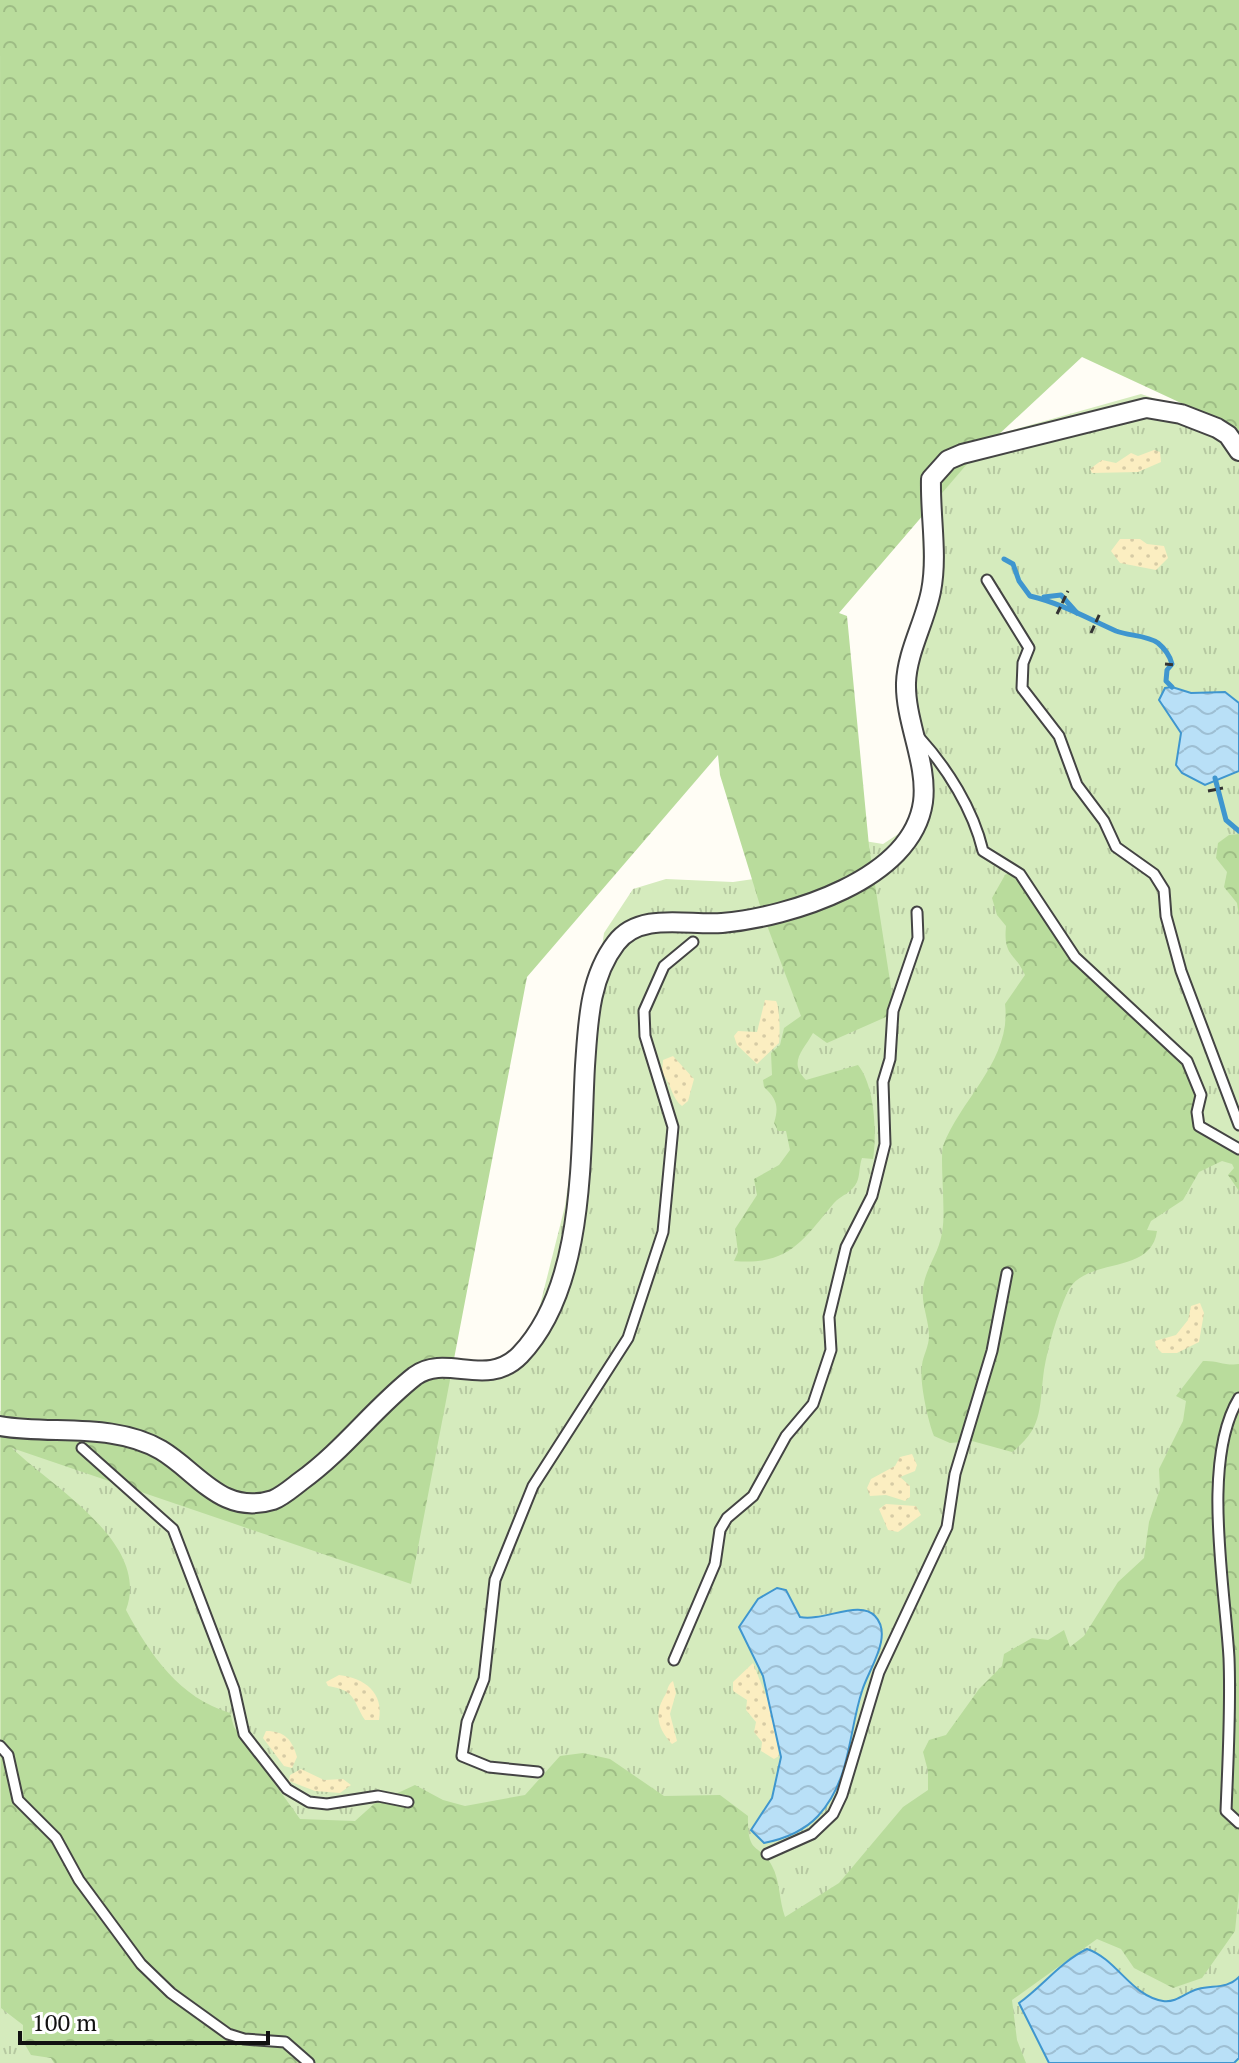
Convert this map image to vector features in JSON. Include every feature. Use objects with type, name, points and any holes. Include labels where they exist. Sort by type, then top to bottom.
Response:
[{"type":"street","points":[[0,1426],[132,1438],[162,1450],[198,1482],[225,1498],[247,1504],[276,1499],[330,1460],[381,1404],[421,1372],[497,1372],[510,1364],[542,1325],[573,1240],[579,1193],[588,1013],[600,972],[617,940],[632,929],[663,922],[713,924],[749,921],[800,907],[846,888],[901,851],[915,831],[923,800],[906,684],[931,592],[931,479],[948,460],[1146,408],[1181,414],[1217,428],[1228,435],[1239,451]]},
{"type":"lane","points":[[987,580],[1029,648],[1023,663],[1022,688],[1059,736],[1077,785],[1104,821],[1116,847],[1154,874],[1164,890],[1166,916],[1181,971],[1239,1125]]},
{"type":"lane","points":[[912,729],[937,757],[958,793],[978,831],[983,851],[1020,874],[1075,957],[1187,1061],[1201,1095],[1197,1112],[1199,1126],[1238,1146]]},
{"type":"lane","points":[[674,1660],[715,1564],[720,1530],[727,1518],[753,1496],[786,1436],[813,1404],[831,1350],[829,1317],[846,1247],[872,1196],[885,1144],[883,1082],[890,1059],[893,1011],[918,938],[917,912]]},
{"type":"lane","points":[[538,1772],[489,1767],[462,1756],[467,1722],[484,1679],[495,1580],[533,1486],[628,1338],[648,1287],[663,1232],[674,1145],[671,1117],[645,1036],[644,1011],[664,966],[693,942]]},
{"type":"lane","points":[[767,1854],[812,1834],[833,1814],[842,1795],[879,1672],[947,1527],[955,1474],[992,1351],[1007,1273]]},
{"type":"lane","points":[[1239,1398],[1226,1427],[1218,1469],[1229,1661],[1226,1811],[1239,1823]]},
{"type":"lane","points":[[82,1448],[173,1529],[234,1689],[244,1734],[287,1789],[309,1802],[327,1804],[378,1796],[408,1802]]},
{"type":"lane","points":[[0,1746],[8,1755],[18,1800],[56,1838],[79,1880],[141,1964],[171,1993],[228,2034],[244,2039],[285,2042],[309,2063]]},
{"type":"path","points":[[1057,614],[1068,591]]},
{"type":"path","points":[[1091,633],[1100,613]]},
{"type":"path","points":[[1165,664],[1177,665]]},
{"type":"path","points":[[1208,791],[1223,788]]},
{"type":"green space","points":[[0,0],[1239,0],[1239,430],[1082,357],[967,464],[839,613],[847,616],[869,846],[895,1013],[827,1043],[813,1033],[799,1056],[798,1068],[806,1080],[858,1065],[864,1074],[873,1110],[874,1148],[873,1159],[862,1158],[855,1186],[834,1203],[803,1239],[782,1255],[734,1261],[738,1252],[735,1229],[757,1195],[754,1179],[779,1165],[790,1150],[786,1131],[778,1131],[774,1123],[776,1104],[764,1087],[763,1080],[772,1075],[771,1053],[780,1045],[784,1028],[801,1016],[762,912],[720,775],[718,755],[527,977],[411,1584],[12,1448],[73,1499],[112,1540],[124,1562],[130,1585],[126,1610],[145,1643],[181,1686],[212,1706],[230,1713],[234,1727],[300,1819],[355,1821],[374,1804],[415,1785],[443,1800],[465,1806],[525,1795],[560,1756],[583,1753],[610,1759],[664,1796],[720,1795],[748,1816],[752,1844],[775,1872],[785,1917],[839,1883],[903,1807],[928,1790],[928,1771],[923,1752],[929,1740],[946,1735],[979,1689],[1002,1666],[1004,1654],[1032,1638],[1048,1640],[1064,1630],[1070,1647],[1084,1636],[1118,1582],[1144,1558],[1149,1522],[1160,1489],[1159,1469],[1183,1421],[1186,1401],[1176,1396],[1203,1361],[1239,1364],[1239,1891],[1235,1931],[1202,1978],[1173,1988],[1134,1968],[1121,1949],[1097,1939],[1012,2000],[1017,2040],[1026,2063],[54,2063],[51,2058],[31,2055],[23,2041],[23,2025],[1,2008]]},
{"type":"green space","points":[[1141,394],[1239,427],[1239,2063],[0,2063],[0,1411],[429,1386],[472,1365],[504,1357],[535,1325],[565,1206],[604,933],[633,889],[666,879],[733,882],[767,877],[852,839],[883,844],[906,829],[917,786],[904,712],[923,590],[922,493],[945,449]]},
{"type":"green space","points":[[1239,834],[1239,916],[1237,903],[1224,887],[1227,872],[1216,858],[1218,843],[1229,835]]},
{"type":"green space","points":[[1012,871],[1075,965],[1184,1063],[1196,1090],[1196,1126],[1207,1137],[1239,1152],[1239,1191],[1228,1175],[1234,1168],[1232,1164],[1222,1161],[1199,1172],[1183,1200],[1151,1221],[1147,1230],[1157,1231],[1152,1245],[1143,1255],[1087,1274],[1076,1281],[1067,1293],[1053,1331],[1035,1425],[1012,1452],[972,1441],[950,1443],[934,1436],[921,1372],[929,1336],[923,1288],[943,1225],[943,1146],[993,1061],[1005,1024],[1005,1004],[1025,975],[1008,949],[1006,926],[997,915],[992,898],[1005,875]]},
{"type":"sand","points":[[1154,450],[1160,452],[1161,462],[1138,472],[1092,473],[1090,469],[1102,460],[1116,463],[1131,453],[1138,456]]},
{"type":"sand","points":[[1120,539],[1140,539],[1147,544],[1164,546],[1168,558],[1156,570],[1120,563],[1111,551]]},
{"type":"sand","points":[[765,1000],[776,1001],[777,1004],[779,1043],[757,1064],[737,1045],[734,1036],[738,1031],[757,1032]]},
{"type":"sand","points":[[673,1056],[694,1079],[688,1101],[682,1106],[662,1073],[663,1060]]},
{"type":"sand","points":[[1200,1303],[1204,1313],[1199,1342],[1177,1353],[1162,1353],[1155,1341],[1176,1335],[1188,1320],[1191,1306]]},
{"type":"sand","points":[[912,1454],[917,1465],[915,1471],[900,1477],[910,1486],[910,1497],[905,1501],[886,1495],[870,1496],[867,1488],[871,1479],[895,1466],[900,1457]]},
{"type":"sand","points":[[886,1504],[916,1506],[921,1515],[898,1532],[888,1530],[879,1509]]},
{"type":"sand","points":[[753,1663],[772,1711],[779,1756],[774,1759],[761,1751],[762,1742],[754,1732],[756,1722],[746,1710],[747,1700],[733,1691],[733,1682]]},
{"type":"sand","points":[[339,1675],[371,1688],[379,1702],[379,1720],[365,1720],[349,1694],[328,1686],[326,1682]]},
{"type":"sand","points":[[673,1681],[676,1693],[670,1714],[677,1741],[672,1744],[663,1733],[658,1715]]},
{"type":"sand","points":[[266,1731],[283,1735],[290,1741],[297,1757],[292,1768],[284,1766],[263,1738]]},
{"type":"sand","points":[[301,1769],[324,1780],[343,1779],[351,1785],[340,1793],[315,1791],[289,1781],[290,1775]]},
{"type":"water","points":[[1165,688],[1191,693],[1225,692],[1239,703],[1239,771],[1205,785],[1182,773],[1176,765],[1181,733],[1159,700]]},
{"type":"water","points":[[777,1588],[786,1590],[800,1617],[819,1617],[851,1610],[868,1611],[875,1616],[882,1633],[878,1653],[857,1707],[843,1772],[829,1802],[818,1816],[800,1830],[764,1843],[751,1830],[772,1798],[781,1757],[763,1676],[739,1627],[758,1599]]},
{"type":"water","points":[[1087,1949],[1107,1961],[1142,1992],[1163,2001],[1198,1989],[1225,1985],[1239,1977],[1239,2058],[1234,2063],[1049,2063],[1019,2003],[1068,1961]]},
{"type":"waterway","points":[[1004,559],[1013,564],[1019,581],[1030,596],[1116,631],[1158,643],[1172,664],[1167,670],[1166,681],[1172,687]]},
{"type":"waterway","points":[[1044,597],[1061,595],[1077,613]]},
{"type":"waterway","points":[[1215,778],[1226,820],[1239,831]]}]
